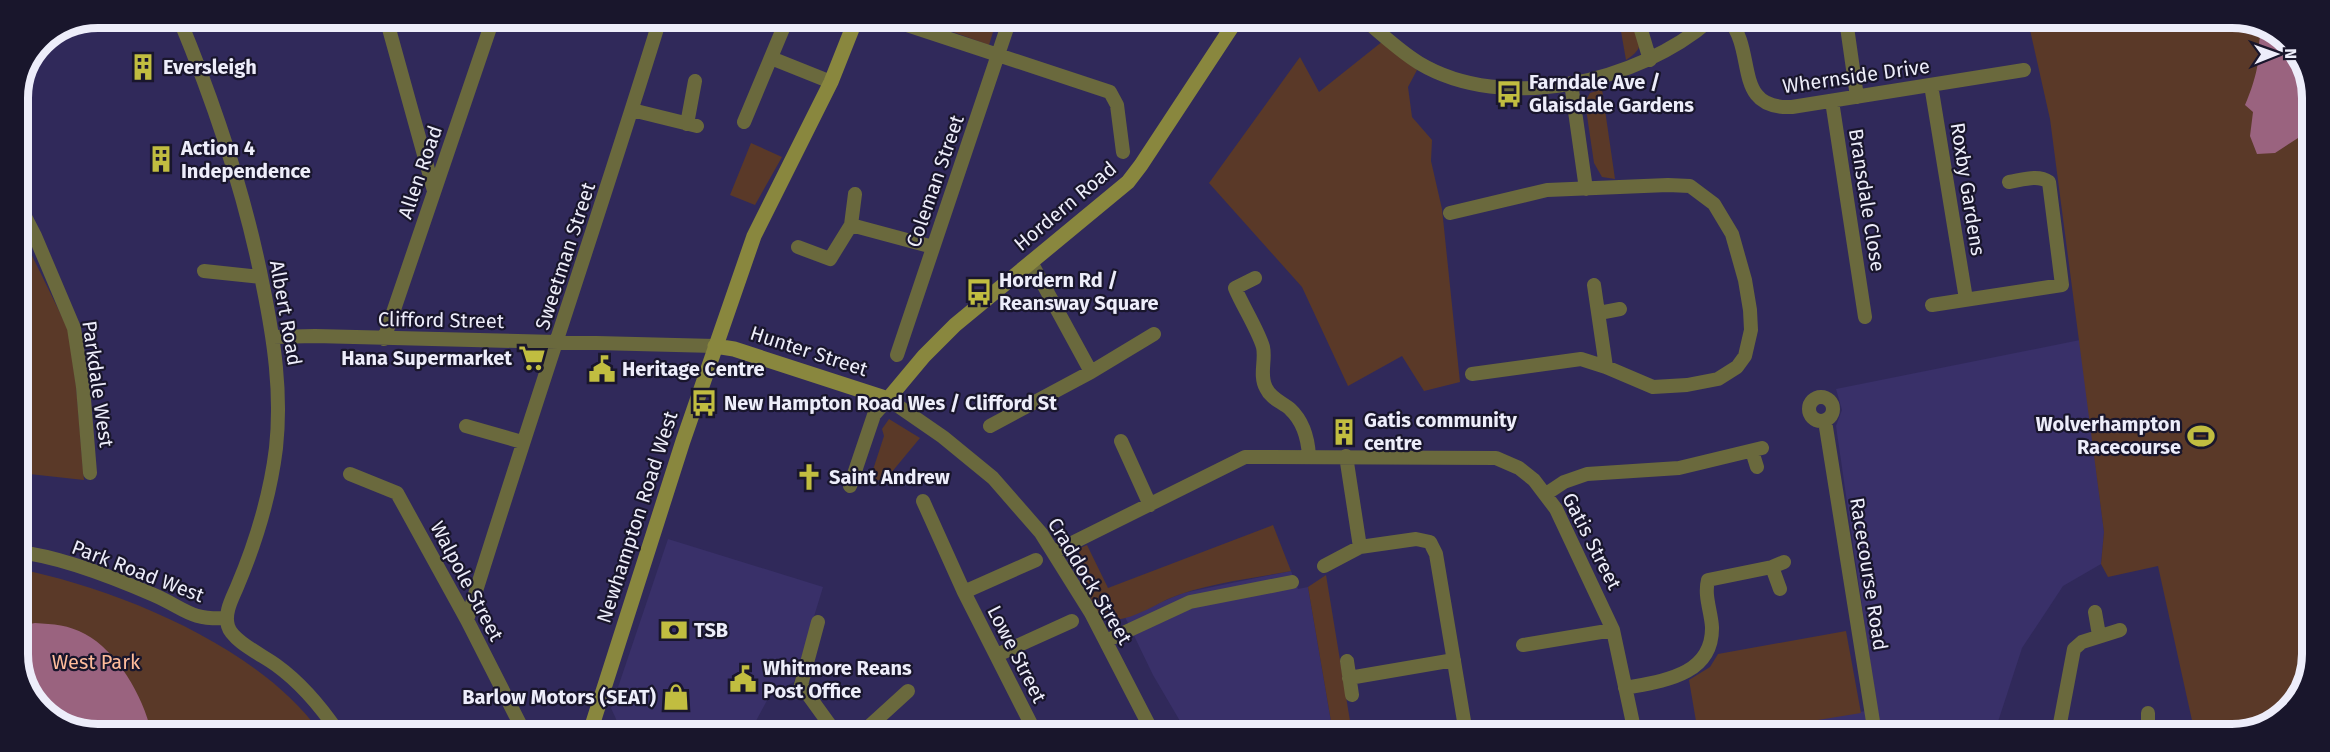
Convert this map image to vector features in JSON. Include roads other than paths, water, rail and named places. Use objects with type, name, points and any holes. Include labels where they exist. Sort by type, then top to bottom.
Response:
[{"type":"street","name":"Albert Road","points":[[183,29],[226,141],[243,198],[273,337],[278,417],[272,478],[265,513],[227,618]]},
{"type":"street","points":[[390,29],[434,191]]},
{"type":"street","name":"Allen Road","points":[[384,339],[489,29]]},
{"type":"street","name":"Sweetman Street","points":[[467,620],[522,442],[558,342],[657,29]]},
{"type":"street","points":[[744,122],[783,29]]},
{"type":"street","name":"Newhampton Road West","points":[[595,724],[715,346],[754,236],[831,82],[852,29]]},
{"type":"street","points":[[919,29],[1110,92],[1117,105],[1123,152]]},
{"type":"street","name":"Coleman Street","points":[[897,355],[1007,29]]},
{"type":"street","name":"Hordern Road","points":[[888,399],[938,341],[1135,174],[1231,29]]},
{"type":"street","points":[[1376,29],[1418,62],[1465,81],[1516,87],[1571,83],[1627,69],[1650,60],[1700,29]]},
{"type":"street","points":[[1641,29],[1650,60]]},
{"type":"street","name":"Whernside Drive","points":[[1736,29],[1739,33],[1752,89],[1763,102],[1779,108],[1931,85],[2016,77]]},
{"type":"street","points":[[1847,29],[1857,97]]},
{"type":"street","points":[[771,57],[831,82]]},
{"type":"street","points":[[632,110],[692,125],[696,81]]},
{"type":"street","points":[[1571,83],[1586,189]]},
{"type":"street","name":"Roxby Gardens","points":[[1931,85],[1966,299]]},
{"type":"street","name":"Bransdale Close","points":[[1832,101],[1859,309]]},
{"type":"street","points":[[1932,305],[2062,285],[2049,182],[2044,178],[2036,178],[2009,182]]},
{"type":"street","points":[[1450,213],[1546,190],[1690,186],[1714,204],[1732,234],[1745,280],[1750,310],[1751,330],[1745,356],[1737,368],[1718,379],[1687,385],[1653,387],[1606,366],[1581,359],[1472,374]]},
{"type":"street","points":[[798,247],[830,260],[850,225],[855,194]]},
{"type":"street","name":"Parkdale West","points":[[29,224],[74,328],[83,387],[90,473]]},
{"type":"street","points":[[850,225],[933,248]]},
{"type":"street","points":[[1031,262],[1091,372]]},
{"type":"street","points":[[204,271],[261,277]]},
{"type":"street","points":[[1256,278],[1234,288],[1263,347],[1263,378],[1266,388],[1272,396],[1290,409],[1300,423],[1308,443],[1309,456]]},
{"type":"street","points":[[1594,285],[1606,366]]},
{"type":"street","points":[[1599,313],[1620,309]]},
{"type":"street","points":[[990,426],[1091,372],[1154,334]]},
{"type":"street","name":"Clifford Street","points":[[273,337],[315,336],[715,346]]},
{"type":"street","name":"Hunter Street","points":[[715,346],[734,349],[888,399]]},
{"type":"street","points":[[850,486],[874,415],[888,399]]},
{"type":"street","name":"Craddock Street","points":[[888,399],[943,437],[993,478],[1041,533],[1106,641],[1148,724]]},
{"type":"street","name":"Racecourse Road","points":[[1825,421],[1873,724]]},
{"type":"street","points":[[466,426],[522,442]]},
{"type":"street","points":[[1121,441],[1150,505]]},
{"type":"street","points":[[1546,494],[1564,482],[1587,474],[1679,468],[1757,450],[1756,467]]},
{"type":"street","points":[[1346,456],[1360,547]]},
{"type":"street","name":"Gatis Street","points":[[1054,552],[1245,457],[1496,458],[1519,468],[1546,494],[1581,558],[1613,630],[1633,724]]},
{"type":"street","name":"Walpole Street","points":[[350,474],[397,493],[467,620],[520,724]]},
{"type":"street","name":"Lowe Street","points":[[923,501],[924,516],[1031,724]]},
{"type":"street","points":[[1324,566],[1360,547],[1416,539],[1430,542],[1436,554],[1465,724]]},
{"type":"street","name":"Park Road West","points":[[29,555],[71,565],[156,596],[198,618],[227,618]]},
{"type":"street","name":"Lowe Street","points":[[964,592],[1036,560]]},
{"type":"street","points":[[1625,688],[1664,681],[1683,674],[1694,668],[1701,659],[1708,648],[1712,627],[1706,588],[1708,580],[1778,565],[1780,589]]},
{"type":"street","points":[[1106,641],[1190,602],[1292,582]]},
{"type":"street","points":[[2095,612],[2099,635]]},
{"type":"street","points":[[227,618],[228,626],[237,639],[279,667],[318,703],[332,724]]},
{"type":"street","points":[[997,655],[1072,621]]},
{"type":"street","points":[[818,622],[801,685],[829,724]]},
{"type":"street","points":[[1523,645],[1613,630]]},
{"type":"street","points":[[2060,724],[2074,649],[2082,642],[2120,630]]},
{"type":"street","points":[[1349,678],[1454,660]]},
{"type":"street","points":[[1347,661],[1352,695]]},
{"type":"street","points":[[872,724],[908,691]]},
{"type":"street","points":[[2147,724],[2148,713]]},
{"type":"place","name":"Eversleigh","points":[[143,67]]},
{"type":"place","name":"Farndale Ave / Glaisdale Gardens","points":[[1509,94]]},
{"type":"place","name":"Action 4 Independence","points":[[161,159]]},
{"type":"place","name":"Hordern Rd / Reansway Square","points":[[979,292]]},
{"type":"place","name":"Hana Supermarket","points":[[532,358]]},
{"type":"place","name":"Heritage Centre","points":[[602,369]]},
{"type":"place","name":"New Hampton Road Wes / Clifford St","points":[[704,403]]},
{"type":"place","name":"Gatis community centre","points":[[1344,432]]},
{"type":"place","name":"Wolverhampton Racecourse","points":[[2201,436]]},
{"type":"place","name":"Saint Andrew","points":[[809,477]]},
{"type":"place","name":"TSB","points":[[674,630]]},
{"type":"place","name":"Whitmore Reans Post Office","points":[[743,679]]},
{"type":"place","name":"Barlow Motors (SEAT)","points":[[676,697]]},
{"type":"park label","name":"West Park","points":[[96,662]]}]
